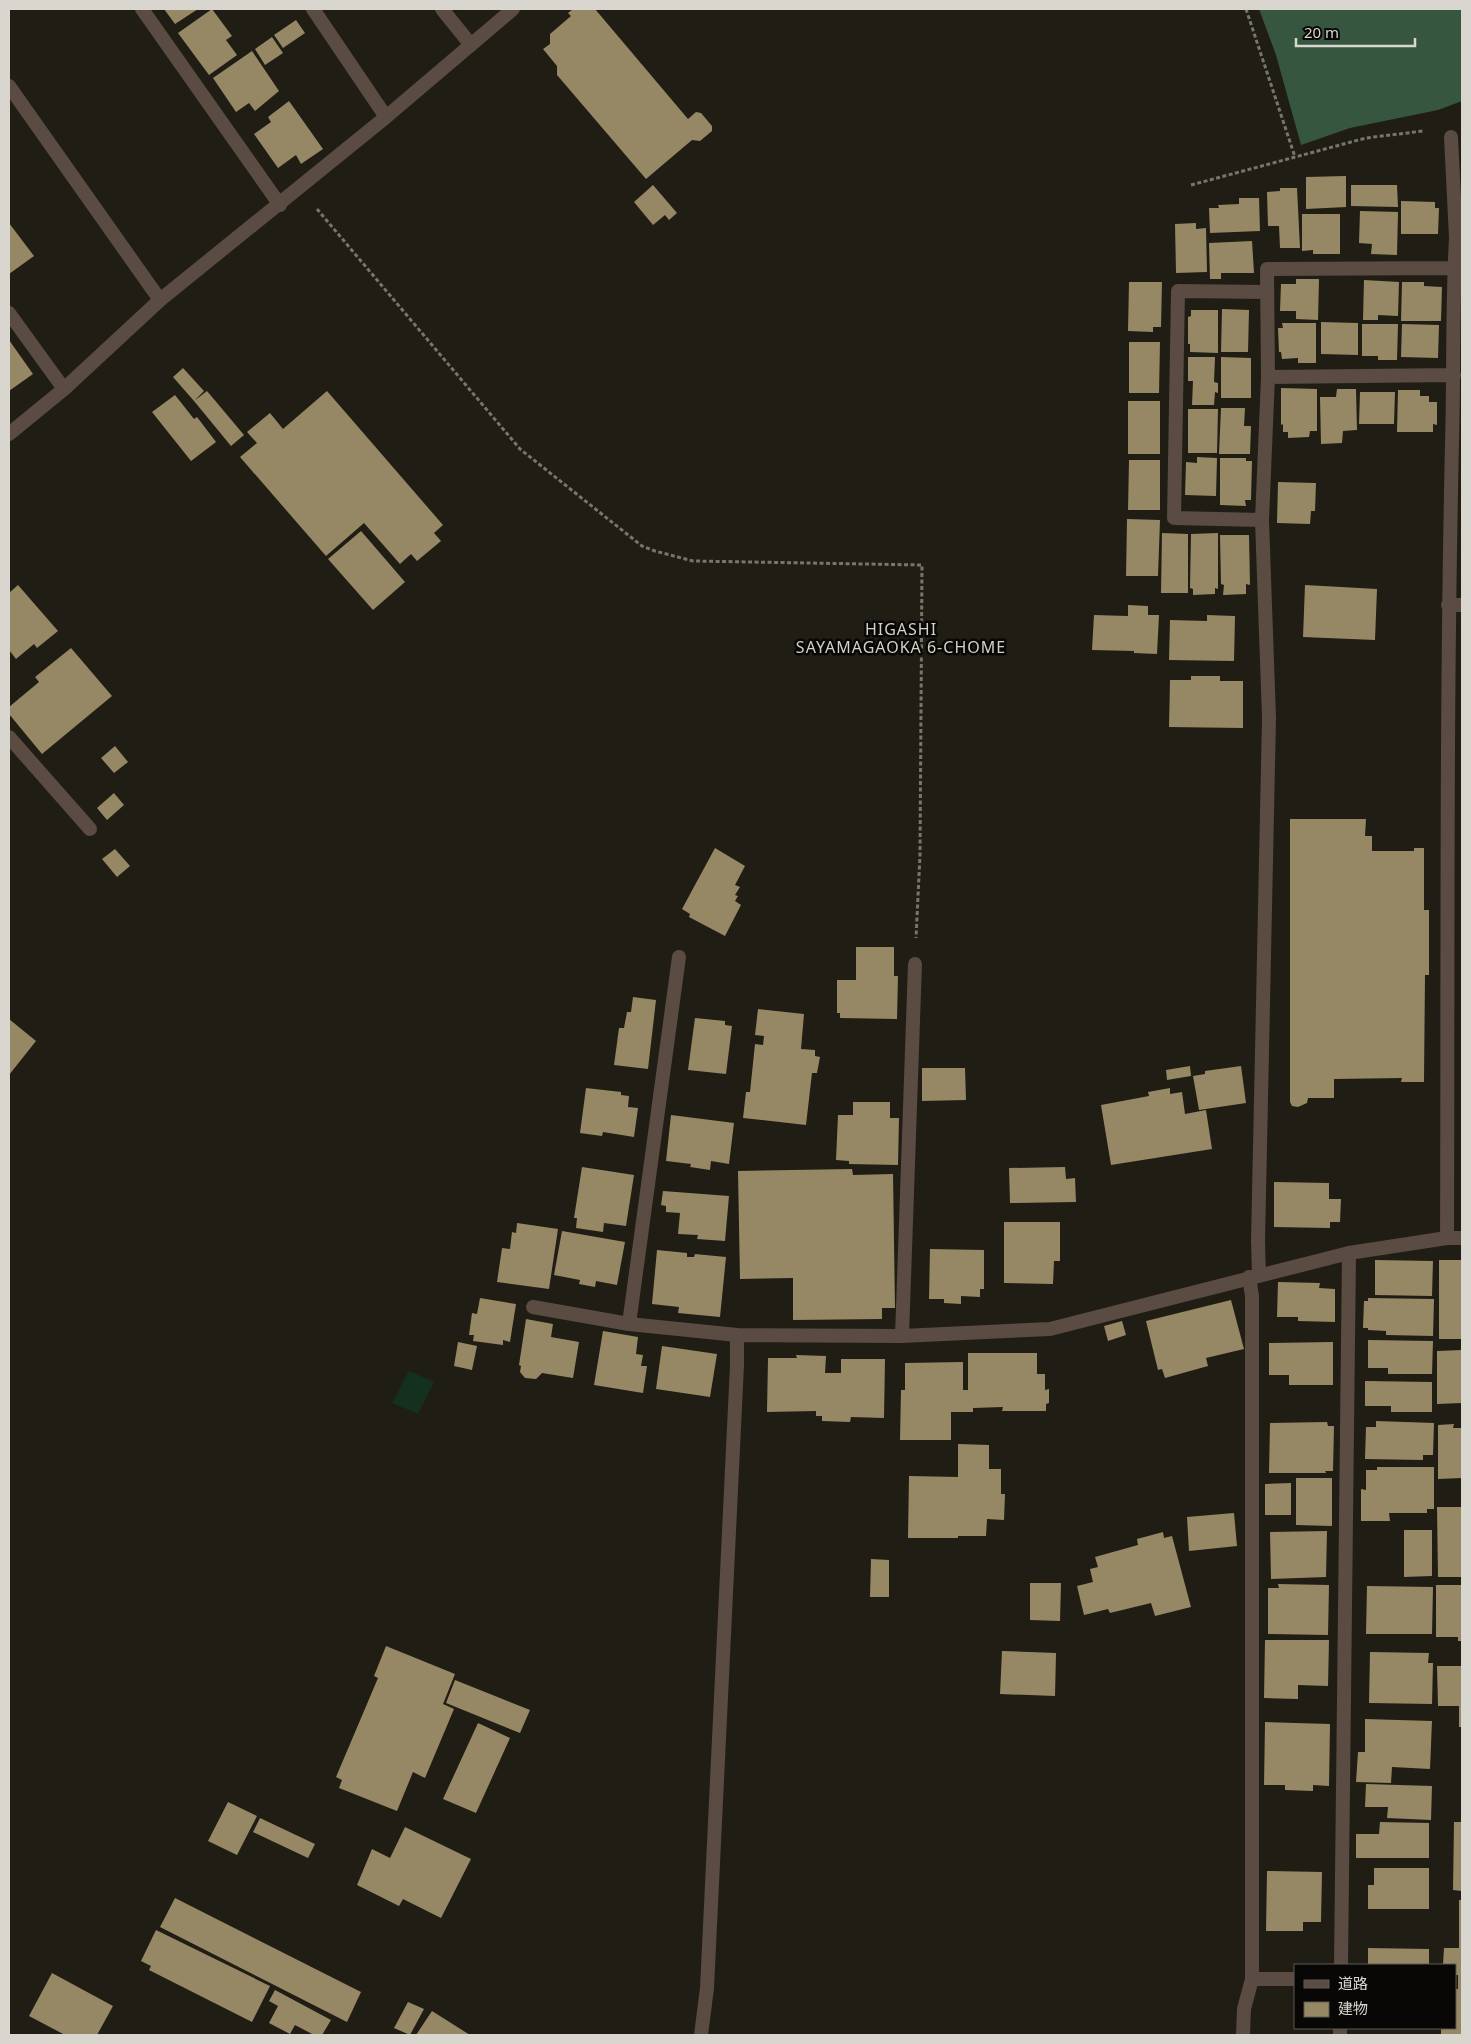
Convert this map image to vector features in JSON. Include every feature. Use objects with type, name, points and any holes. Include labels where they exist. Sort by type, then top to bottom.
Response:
[{"type":"street","points":[[142,9],[280,205]]},
{"type":"street","points":[[312,9],[386,117]]},
{"type":"street","points":[[442,9],[471,45]]},
{"type":"street","points":[[9,434],[64,389],[160,300],[280,205],[514,9]]},
{"type":"street","points":[[9,86],[160,300]]},
{"type":"street","points":[[1446,1238],[1456,724],[1454,268],[1459,238],[1452,137]]},
{"type":"street","points":[[1244,2035],[1244,2009],[1252,1979],[1252,1296],[1258,1241],[1270,718],[1262,520],[1268,377],[1267,269],[1454,268]]},
{"type":"street","points":[[1262,520],[1174,518],[1178,291],[1267,292]]},
{"type":"street","points":[[9,313],[64,389]]},
{"type":"street","points":[[1268,377],[1454,375]]},
{"type":"street","points":[[9,737],[90,829]]},
{"type":"street","points":[[629,1324],[679,957]]},
{"type":"street","points":[[902,1336],[915,964]]},
{"type":"street","points":[[533,1307],[629,1324],[737,1335],[902,1336],[1050,1329],[1350,1253],[1446,1238],[1462,1238]]},
{"type":"street","points":[[1341,1964],[1350,1253]]},
{"type":"street","points":[[701,2035],[707,1988],[737,1335]]},
{"type":"street","points":[[1252,1979],[1294,1979]]},
{"type":"path","points":[[1246,9],[1295,156]]},
{"type":"path","points":[[1191,185],[1366,138],[1446,129],[1452,137]]},
{"type":"path","points":[[299,188],[520,449],[642,546],[693,561],[922,565],[920,854],[915,964]]},
{"type":"green space","points":[[1259,9],[1462,9],[1462,101],[1438,110],[1350,128],[1301,145],[1276,55]]},
{"type":"green space","points":[[409,1371],[434,1382],[418,1414],[392,1403]]},
{"type":"building","points":[[164,9],[198,9],[175,24]]},
{"type":"building","points":[[212,9],[232,36],[226,40],[237,55],[209,75],[178,33]]},
{"type":"building","points":[[573,9],[595,9],[688,119],[696,112],[701,113],[712,126],[712,131],[700,141],[692,140],[646,179],[557,75],[557,66],[543,49],[550,44],[550,34],[571,16],[568,13]]},
{"type":"building","points":[[296,20],[305,33],[283,48],[274,35]]},
{"type":"building","points":[[272,37],[283,53],[265,65],[255,49]]},
{"type":"building","points":[[252,51],[279,91],[255,111],[249,103],[236,112],[213,78]]},
{"type":"building","points":[[289,101],[323,149],[301,164],[296,155],[278,168],[254,134],[271,122],[268,117]]},
{"type":"building","points":[[1346,176],[1346,207],[1306,209],[1306,177]]},
{"type":"building","points":[[653,185],[677,213],[669,220],[665,215],[653,225],[634,202]]},
{"type":"building","points":[[1351,185],[1397,185],[1398,207],[1351,206]]},
{"type":"building","points":[[1280,188],[1297,188],[1300,248],[1280,248],[1279,226],[1268,226],[1267,192],[1280,191]]},
{"type":"building","points":[[1239,198],[1259,198],[1260,231],[1210,233],[1209,208],[1219,208],[1218,205],[1239,204]]},
{"type":"building","points":[[1401,201],[1435,202],[1435,208],[1439,208],[1438,234],[1401,234]]},
{"type":"building","points":[[1360,211],[1398,212],[1397,255],[1371,254],[1372,244],[1359,243]]},
{"type":"building","points":[[1302,214],[1340,214],[1340,254],[1313,254],[1313,250],[1302,251]]},
{"type":"building","points":[[9,223],[34,256],[9,274]]},
{"type":"building","points":[[1196,223],[1196,229],[1206,228],[1207,272],[1176,273],[1175,224]]},
{"type":"building","points":[[1252,241],[1254,273],[1221,273],[1221,279],[1210,279],[1209,243]]},
{"type":"building","points":[[1296,279],[1319,279],[1318,320],[1296,319],[1296,311],[1280,311],[1281,284],[1296,284]]},
{"type":"building","points":[[1364,280],[1399,282],[1398,316],[1378,315],[1378,320],[1363,320]]},
{"type":"building","points":[[1129,282],[1162,282],[1161,327],[1153,327],[1153,332],[1128,331]]},
{"type":"building","points":[[1402,282],[1424,282],[1424,286],[1442,287],[1441,321],[1401,321]]},
{"type":"building","points":[[1222,309],[1249,310],[1248,352],[1221,352]]},
{"type":"building","points":[[1191,310],[1218,310],[1218,353],[1190,352],[1190,344],[1188,344],[1188,317],[1191,316]]},
{"type":"building","points":[[1321,322],[1358,323],[1358,355],[1321,354]]},
{"type":"building","points":[[1282,323],[1316,323],[1316,363],[1298,363],[1298,358],[1282,359],[1281,352],[1279,352],[1278,328],[1283,328]]},
{"type":"building","points":[[1362,324],[1398,324],[1397,360],[1378,360],[1378,356],[1362,356]]},
{"type":"building","points":[[1402,324],[1439,325],[1438,358],[1401,357]]},
{"type":"building","points":[[9,340],[33,374],[9,391]]},
{"type":"building","points":[[1129,342],[1160,342],[1159,393],[1129,393]]},
{"type":"building","points":[[1188,357],[1215,357],[1214,382],[1218,383],[1218,393],[1215,392],[1214,405],[1192,405],[1193,381],[1188,381]]},
{"type":"building","points":[[1221,357],[1251,358],[1251,398],[1221,398]]},
{"type":"building","points":[[183,368],[204,391],[194,401],[173,377]]},
{"type":"building","points":[[1281,388],[1317,389],[1317,431],[1310,431],[1309,437],[1288,438],[1288,432],[1283,432],[1283,424],[1281,425]]},
{"type":"building","points":[[1337,389],[1356,389],[1357,430],[1343,431],[1342,443],[1321,444],[1320,397],[1336,397]]},
{"type":"building","points":[[1398,390],[1420,390],[1420,396],[1429,396],[1429,402],[1437,402],[1437,425],[1433,424],[1433,432],[1397,432]]},
{"type":"building","points":[[207,391],[244,435],[231,446],[194,401]]},
{"type":"building","points":[[327,391],[443,525],[434,533],[441,541],[417,561],[411,554],[400,564],[364,523],[326,556],[240,457],[257,443],[247,432],[270,413],[283,429]]},
{"type":"building","points":[[1360,392],[1395,392],[1394,424],[1359,424]]},
{"type":"building","points":[[175,395],[194,419],[197,417],[216,442],[191,461],[152,412]]},
{"type":"building","points":[[1128,401],[1160,401],[1160,454],[1128,454]]},
{"type":"building","points":[[1221,408],[1245,408],[1244,426],[1251,426],[1250,454],[1219,454]]},
{"type":"building","points":[[1188,409],[1218,409],[1217,453],[1188,453]]},
{"type":"building","points":[[1197,457],[1217,458],[1216,496],[1185,495],[1186,462],[1197,463]]},
{"type":"building","points":[[1220,458],[1246,458],[1246,461],[1252,461],[1251,500],[1245,500],[1246,506],[1220,505]]},
{"type":"building","points":[[1129,460],[1160,460],[1160,510],[1128,510]]},
{"type":"building","points":[[1278,482],[1316,483],[1315,511],[1311,511],[1310,524],[1277,523]]},
{"type":"building","points":[[1127,519],[1160,520],[1158,576],[1126,576]]},
{"type":"building","points":[[361,531],[405,582],[373,610],[328,559]]},
{"type":"building","points":[[1162,533],[1188,534],[1188,593],[1161,593]]},
{"type":"building","points":[[1218,533],[1218,589],[1215,588],[1215,594],[1193,595],[1193,589],[1190,588],[1191,534]]},
{"type":"building","points":[[1220,535],[1249,535],[1250,585],[1246,584],[1246,594],[1223,595]]},
{"type":"building","points":[[18,585],[58,631],[37,648],[34,644],[16,659],[9,650],[9,593]]},
{"type":"building","points":[[1305,585],[1377,589],[1375,640],[1303,637]]},
{"type":"building","points":[[1128,605],[1148,606],[1148,615],[1159,615],[1157,654],[1134,653],[1134,651],[1092,650],[1094,615],[1128,616]]},
{"type":"building","points":[[1207,615],[1235,616],[1234,661],[1169,660],[1170,620],[1207,621]]},
{"type":"building","points":[[71,648],[112,696],[42,754],[9,714],[9,707],[39,682],[35,677]]},
{"type":"building","points":[[1191,676],[1220,676],[1220,681],[1243,681],[1243,728],[1169,727],[1170,680],[1191,680]]},
{"type":"building","points":[[115,746],[128,762],[114,773],[101,758]]},
{"type":"building","points":[[114,793],[124,805],[107,820],[97,808]]},
{"type":"building","points":[[1290,819],[1366,819],[1365,836],[1372,836],[1372,851],[1414,851],[1414,848],[1424,848],[1424,910],[1429,910],[1429,975],[1425,975],[1424,1082],[1401,1082],[1402,1078],[1334,1079],[1334,1098],[1308,1098],[1307,1103],[1298,1107],[1292,1106],[1290,1102]]},
{"type":"building","points":[[715,848],[745,866],[735,885],[740,887],[735,895],[738,896],[735,901],[741,905],[725,936],[689,917],[690,914],[682,909]]},
{"type":"building","points":[[115,849],[130,866],[117,877],[102,859]]},
{"type":"building","points":[[856,947],[894,947],[894,976],[898,976],[897,1019],[840,1018],[840,1013],[837,1013],[837,980],[856,980]]},
{"type":"building","points":[[633,997],[656,1000],[648,1069],[614,1065],[619,1028],[624,1028],[627,1012],[631,1012]]},
{"type":"building","points":[[758,1009],[804,1014],[801,1049],[815,1050],[815,1056],[820,1057],[817,1073],[812,1073],[806,1125],[743,1118],[746,1092],[750,1092],[755,1044],[763,1045],[764,1036],[755,1035]]},
{"type":"building","points":[[695,1018],[725,1021],[725,1025],[732,1026],[726,1074],[688,1070]]},
{"type":"building","points":[[9,1019],[36,1041],[9,1075]]},
{"type":"building","points":[[1190,1066],[1191,1076],[1167,1080],[1166,1070]]},
{"type":"building","points":[[1241,1066],[1246,1103],[1199,1110],[1193,1076],[1205,1074],[1205,1071]]},
{"type":"building","points":[[922,1068],[965,1068],[966,1100],[922,1101]]},
{"type":"building","points":[[586,1088],[621,1092],[621,1095],[629,1096],[628,1107],[638,1108],[634,1137],[603,1132],[602,1136],[580,1133]]},
{"type":"building","points":[[1170,1088],[1170,1094],[1182,1092],[1185,1114],[1206,1110],[1212,1149],[1111,1165],[1101,1105],[1149,1096],[1148,1092]]},
{"type":"building","points":[[853,1102],[890,1102],[890,1118],[899,1118],[898,1165],[849,1164],[849,1161],[836,1160],[838,1115],[853,1115]]},
{"type":"building","points":[[671,1115],[734,1123],[729,1164],[711,1161],[710,1170],[690,1167],[691,1164],[666,1161]]},
{"type":"building","points":[[582,1167],[634,1175],[626,1226],[604,1223],[603,1232],[576,1228],[577,1218],[574,1218]]},
{"type":"building","points":[[1065,1167],[1066,1179],[1075,1178],[1076,1202],[1010,1203],[1009,1168]]},
{"type":"building","points":[[852,1169],[853,1175],[893,1174],[895,1308],[882,1308],[882,1319],[793,1320],[793,1278],[740,1279],[738,1171]]},
{"type":"building","points":[[1274,1182],[1329,1183],[1329,1199],[1341,1199],[1340,1222],[1330,1222],[1330,1228],[1274,1227]]},
{"type":"building","points":[[663,1191],[729,1196],[725,1241],[697,1239],[698,1235],[678,1234],[680,1213],[666,1212],[666,1206],[661,1205]]},
{"type":"building","points":[[1004,1222],[1060,1222],[1060,1261],[1054,1261],[1053,1284],[1004,1283]]},
{"type":"building","points":[[517,1223],[558,1229],[549,1289],[497,1282],[502,1248],[510,1249],[512,1232],[516,1233]]},
{"type":"building","points":[[562,1231],[625,1242],[617,1285],[596,1281],[595,1287],[579,1284],[580,1280],[554,1275]]},
{"type":"building","points":[[930,1249],[984,1250],[984,1289],[980,1289],[980,1297],[961,1296],[961,1304],[944,1303],[944,1299],[929,1299]]},
{"type":"building","points":[[657,1250],[687,1253],[687,1257],[694,1257],[695,1254],[726,1257],[720,1317],[678,1313],[679,1307],[652,1304]]},
{"type":"building","points":[[1375,1260],[1433,1261],[1432,1296],[1375,1295]]},
{"type":"building","points":[[1439,1260],[1462,1260],[1462,1339],[1439,1339]]},
{"type":"building","points":[[1278,1282],[1320,1283],[1319,1288],[1335,1289],[1335,1322],[1298,1321],[1298,1317],[1277,1317]]},
{"type":"building","points":[[480,1298],[516,1304],[510,1342],[503,1340],[503,1345],[473,1341],[474,1335],[469,1335],[472,1313],[477,1314]]},
{"type":"building","points":[[1368,1298],[1434,1299],[1433,1336],[1386,1335],[1386,1331],[1363,1328],[1364,1301],[1368,1301]]},
{"type":"building","points":[[1231,1300],[1244,1349],[1206,1358],[1208,1366],[1165,1378],[1162,1369],[1158,1370],[1146,1321]]},
{"type":"building","points":[[526,1319],[553,1324],[551,1337],[579,1342],[573,1378],[542,1373],[536,1379],[525,1378],[520,1372],[521,1366],[519,1365]]},
{"type":"building","points":[[1122,1321],[1126,1335],[1108,1341],[1104,1326]]},
{"type":"building","points":[[603,1331],[638,1337],[636,1354],[643,1355],[641,1366],[647,1366],[643,1393],[594,1385]]},
{"type":"building","points":[[1368,1340],[1433,1341],[1432,1374],[1388,1374],[1388,1368],[1368,1368]]},
{"type":"building","points":[[458,1342],[477,1346],[472,1370],[454,1366]]},
{"type":"building","points":[[1333,1342],[1333,1385],[1289,1385],[1289,1375],[1269,1375],[1269,1343]]},
{"type":"building","points":[[662,1346],[717,1354],[710,1397],[656,1389]]},
{"type":"building","points":[[1462,1350],[1462,1403],[1437,1404],[1437,1351]]},
{"type":"building","points":[[968,1353],[1037,1353],[1037,1374],[1045,1374],[1045,1390],[1049,1389],[1049,1403],[1046,1404],[1046,1411],[1002,1411],[1003,1407],[973,1408],[973,1412],[951,1412],[951,1440],[900,1440],[901,1390],[905,1390],[905,1363],[963,1362],[963,1390],[968,1390]]},
{"type":"building","points":[[796,1355],[826,1356],[825,1373],[841,1373],[841,1359],[885,1359],[884,1418],[851,1417],[850,1422],[822,1421],[822,1416],[816,1416],[816,1411],[767,1412],[768,1358],[797,1358]]},
{"type":"building","points":[[1365,1381],[1432,1382],[1432,1412],[1391,1412],[1391,1406],[1365,1406]]},
{"type":"building","points":[[1376,1421],[1434,1423],[1433,1455],[1423,1455],[1423,1460],[1365,1459],[1366,1427],[1376,1427]]},
{"type":"building","points":[[1327,1422],[1328,1426],[1334,1426],[1333,1471],[1325,1471],[1326,1473],[1269,1473],[1270,1423]]},
{"type":"building","points":[[1454,1424],[1453,1428],[1462,1428],[1462,1478],[1438,1479],[1438,1425]]},
{"type":"building","points":[[958,1444],[989,1445],[989,1469],[1001,1469],[1001,1494],[1005,1494],[1004,1520],[987,1519],[986,1536],[908,1538],[909,1476],[958,1477]]},
{"type":"building","points":[[1377,1467],[1434,1467],[1434,1509],[1427,1509],[1427,1513],[1389,1513],[1390,1521],[1361,1521],[1361,1489],[1366,1490],[1366,1470],[1377,1470]]},
{"type":"building","points":[[1296,1478],[1332,1478],[1332,1526],[1296,1525]]},
{"type":"building","points":[[1291,1483],[1291,1515],[1265,1515],[1265,1484]]},
{"type":"building","points":[[1437,1507],[1462,1507],[1462,1577],[1438,1577]]},
{"type":"building","points":[[1234,1513],[1237,1546],[1189,1551],[1187,1517]]},
{"type":"building","points":[[1404,1530],[1432,1530],[1432,1576],[1404,1577]]},
{"type":"building","points":[[1327,1531],[1326,1577],[1271,1579],[1270,1532]]},
{"type":"building","points":[[1163,1532],[1164,1538],[1172,1536],[1191,1607],[1155,1616],[1151,1603],[1110,1613],[1108,1609],[1084,1615],[1077,1586],[1093,1582],[1090,1569],[1098,1567],[1095,1557],[1138,1545],[1137,1539]]},
{"type":"building","points":[[871,1559],[889,1560],[889,1597],[870,1597]]},
{"type":"building","points":[[1030,1583],[1061,1583],[1060,1621],[1030,1620]]},
{"type":"building","points":[[1278,1584],[1329,1585],[1328,1635],[1268,1634],[1268,1588],[1279,1588]]},
{"type":"building","points":[[1436,1585],[1462,1585],[1462,1641],[1458,1641],[1458,1637],[1436,1637]]},
{"type":"building","points":[[1367,1586],[1433,1587],[1432,1634],[1366,1634]]},
{"type":"building","points":[[1265,1640],[1329,1640],[1328,1686],[1298,1685],[1298,1699],[1264,1698]]},
{"type":"building","points":[[386,1646],[455,1674],[443,1704],[454,1709],[425,1778],[413,1772],[397,1811],[339,1788],[342,1780],[336,1777],[378,1678],[374,1676]]},
{"type":"building","points":[[1002,1651],[1056,1653],[1055,1696],[1000,1694]]},
{"type":"building","points":[[1370,1652],[1429,1653],[1428,1663],[1433,1663],[1432,1704],[1369,1703]]},
{"type":"building","points":[[1437,1666],[1462,1666],[1462,1727],[1459,1727],[1459,1706],[1438,1706]]},
{"type":"building","points":[[455,1680],[530,1710],[520,1733],[446,1703]]},
{"type":"building","points":[[1365,1719],[1432,1721],[1430,1769],[1392,1767],[1391,1783],[1356,1782],[1358,1752],[1365,1752]]},
{"type":"building","points":[[1265,1722],[1330,1724],[1329,1786],[1313,1785],[1313,1791],[1285,1790],[1285,1785],[1264,1785]]},
{"type":"building","points":[[478,1723],[510,1738],[476,1813],[443,1799]]},
{"type":"building","points":[[1366,1784],[1432,1786],[1431,1820],[1387,1818],[1388,1807],[1365,1807]]},
{"type":"building","points":[[228,1802],[257,1816],[237,1855],[208,1841]]},
{"type":"building","points":[[260,1818],[315,1844],[308,1858],[253,1832]]},
{"type":"building","points":[[1380,1822],[1429,1823],[1429,1858],[1356,1858],[1356,1834],[1379,1834]]},
{"type":"building","points":[[1454,1822],[1462,1822],[1462,1891],[1453,1890]]},
{"type":"building","points":[[405,1827],[471,1859],[441,1918],[403,1899],[399,1906],[357,1885],[372,1849],[390,1858]]},
{"type":"building","points":[[1374,1868],[1429,1868],[1429,1909],[1368,1909],[1368,1885],[1374,1885]]},
{"type":"building","points":[[1267,1871],[1322,1872],[1321,1922],[1303,1922],[1303,1931],[1266,1931]]},
{"type":"building","points":[[175,1898],[361,1992],[347,2022],[160,1927]]},
{"type":"building","points":[[1459,1900],[1462,1900],[1462,2035],[1441,2035],[1441,2029],[1456,2029],[1456,1989],[1458,1989],[1456,1964],[1443,1964],[1444,1948],[1459,1948]]},
{"type":"building","points":[[156,1930],[270,1986],[252,2022],[149,1970],[151,1966],[141,1961]]},
{"type":"building","points":[[1368,1948],[1429,1949],[1429,1964],[1368,1964]]},
{"type":"building","points":[[52,1973],[113,2006],[97,2035],[65,2035],[29,2016]]},
{"type":"building","points":[[275,1990],[331,2020],[322,2035],[314,2035],[295,2025],[290,2034],[269,2023],[278,2006],[269,2001]]},
{"type":"building","points":[[408,2002],[424,2009],[410,2035],[394,2028]]},
{"type":"building","points":[[432,2011],[470,2035],[416,2035]]},
{"type":"district","name":"HIGASHI SAYAMAGAOKA 6-CHOME","points":[[901,638]]}]
